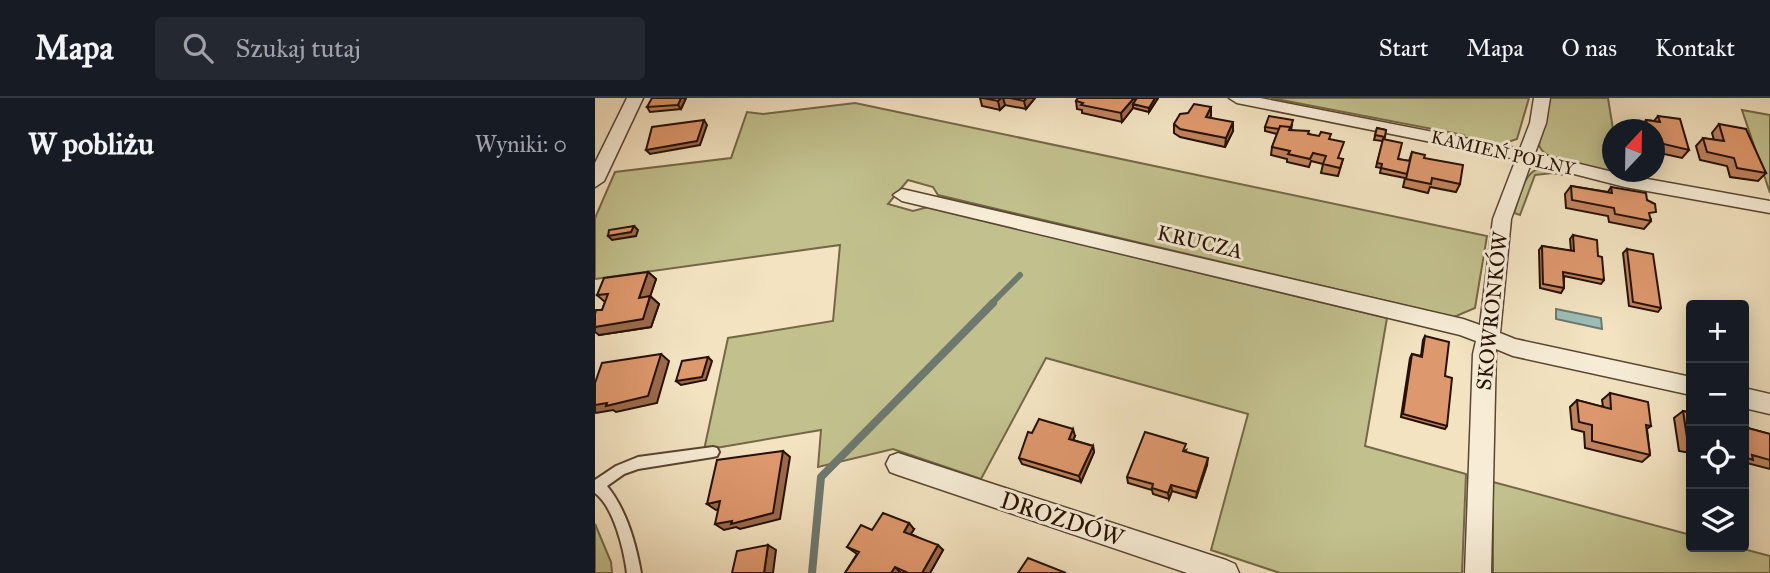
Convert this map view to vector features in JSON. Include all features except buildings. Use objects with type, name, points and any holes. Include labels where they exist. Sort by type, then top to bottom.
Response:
[{"type":"street","points":[[595,181],[635,98]]},
{"type":"street","name":"KAMIEŃ POLNY","points":[[1237,98],[1525,156],[1625,181],[1770,206]]},
{"type":"street","name":"SKOWRONKÓW","points":[[1478,573],[1486,337],[1492,320],[1502,219],[1538,123],[1542,98]]},
{"type":"street","name":"KRUCZA","points":[[902,195],[1463,327],[1513,347],[1686,386]]},
{"type":"street","points":[[1749,399],[1770,404]]},
{"type":"street","name":"DROZDÓW","points":[[898,464],[1226,573]]},
{"type":"lane","points":[[634,573],[614,510],[605,492],[597,487],[607,478],[638,463],[713,452]]},
{"type":"shaded area","points":[[1271,98],[1529,98],[1517,139],[1505,143],[1505,146],[1465,138],[1464,135]]},
{"type":"shaded area","points":[[1550,98],[1608,98],[1611,119],[1602,119],[1602,172],[1562,162],[1543,152],[1539,145]]},
{"type":"shaded area","points":[[855,103],[1487,236],[1475,308],[1454,317],[938,195],[933,187],[908,180],[888,204],[913,211],[928,207],[1387,318],[1365,446],[1466,474],[1462,573],[1280,573],[1211,550],[1248,414],[1046,358],[981,479],[893,449],[818,467],[821,430],[704,450],[728,338],[833,321],[840,245],[595,279],[595,218],[615,172],[731,158],[747,112],[763,114]]},
{"type":"shaded area","points":[[1742,110],[1770,115],[1770,193]]},
{"type":"shaded area","points":[[1540,168],[1571,176],[1553,173],[1535,175],[1520,215],[1514,213],[1529,176]]},
{"type":"shaded area","points":[[1493,482],[1686,534],[1686,552],[1749,550],[1770,556],[1770,573],[1493,573]]},
{"type":"shaded area","points":[[595,524],[611,562],[612,573],[595,573]]},
{"type":"water","points":[[1556,309],[1601,318],[1602,329],[1556,319]]},
{"type":"waterway","points":[[991,304],[1020,275]]},
{"type":"waterway","points":[[812,573],[821,477],[993,303]]}]
